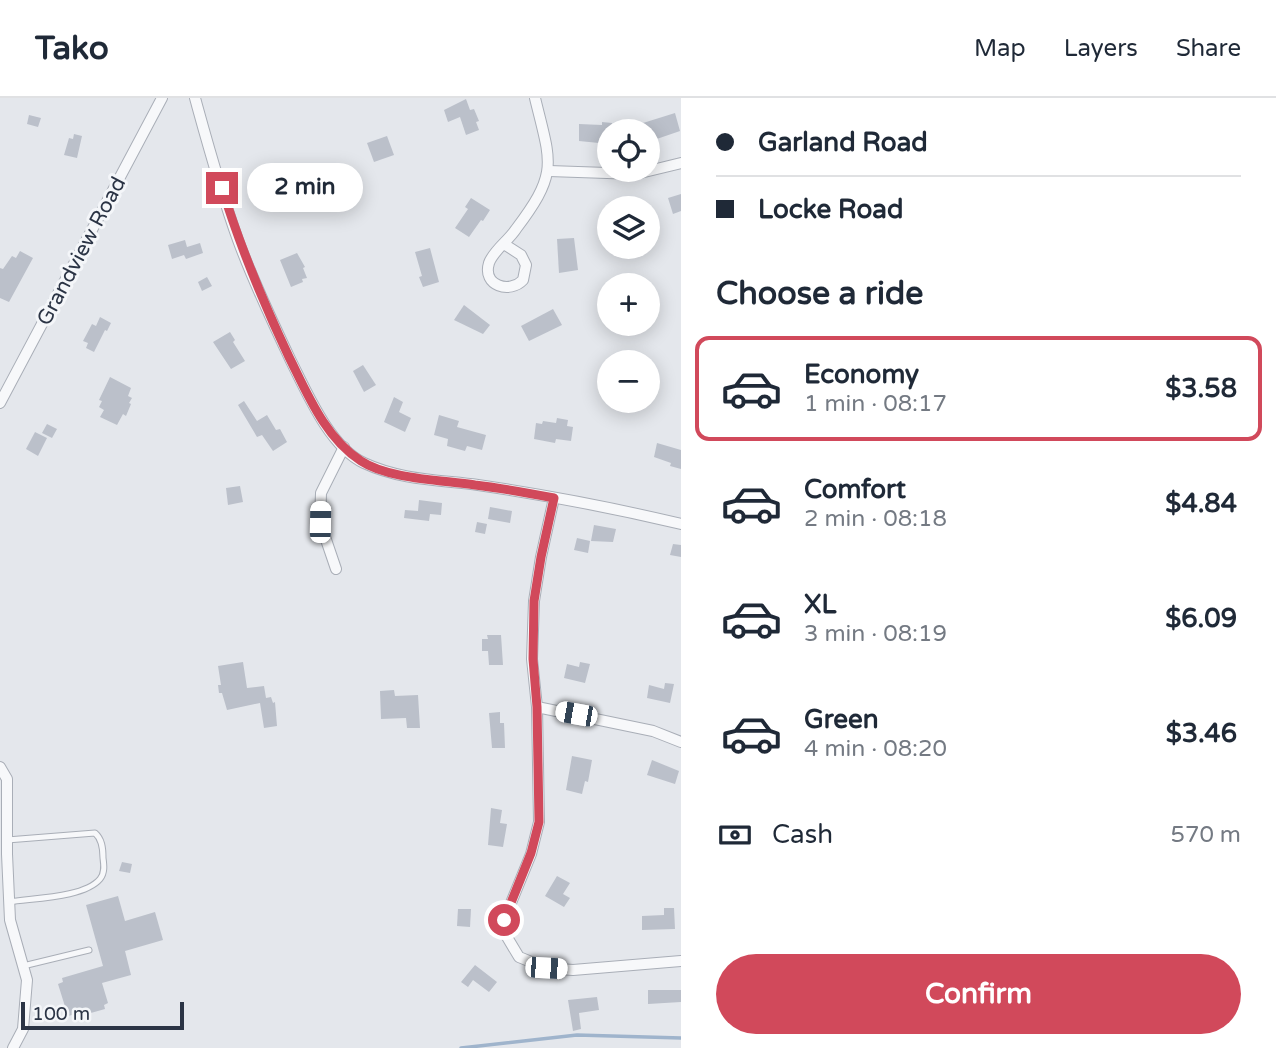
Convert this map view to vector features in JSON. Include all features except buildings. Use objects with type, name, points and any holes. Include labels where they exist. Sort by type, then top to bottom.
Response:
[{"type":"street","name":"Grandview Road","points":[[0,403],[162,98]]},
{"type":"street","points":[[195,98],[238,240],[269,314],[309,397],[326,426],[344,447],[362,462],[405,476],[554,498],[681,524]]},
{"type":"street","points":[[504,244],[537,200],[549,172],[548,153],[536,98]]},
{"type":"street","points":[[549,172],[636,174],[681,163]]},
{"type":"street","points":[[336,569],[320,522],[321,493],[344,447]]},
{"type":"street","points":[[554,498],[534,601],[533,659],[537,707],[539,822],[531,853],[504,920],[507,937],[519,957],[546,968],[585,969],[681,961]]},
{"type":"street","points":[[537,707],[641,728],[681,742]]},
{"type":"street","points":[[0,767],[7,779],[10,920],[27,980],[23,1029],[13,1048]]},
{"type":"lane","points":[[7,840],[95,833],[100,837],[104,859],[100,879],[83,891],[9,902]]},
{"type":"lane","points":[[23,966],[89,950]]},
{"type":"waterway","points":[[461,1048],[577,1035],[681,1038]]},
{"type":"route","points":[[222,188],[238,240],[269,314],[309,397],[326,426],[344,447],[362,462],[405,476],[554,498],[534,601],[533,659],[537,707],[539,822],[531,853],[504,920]]}]
